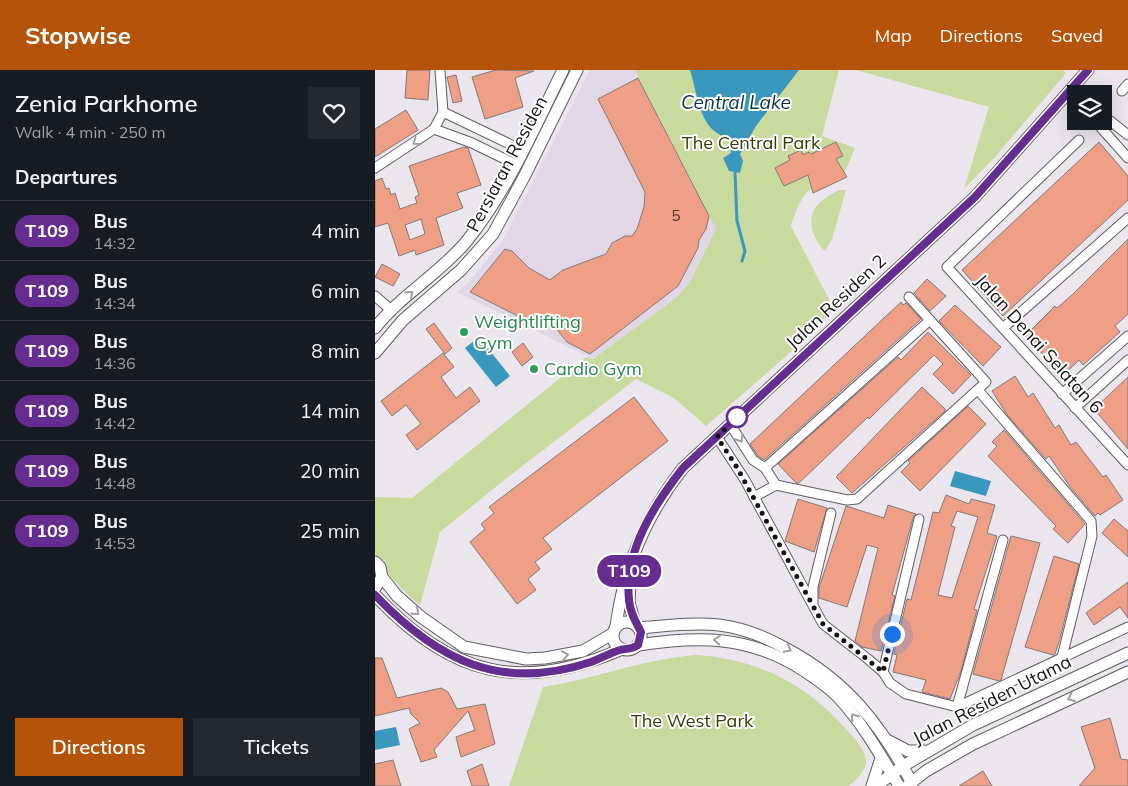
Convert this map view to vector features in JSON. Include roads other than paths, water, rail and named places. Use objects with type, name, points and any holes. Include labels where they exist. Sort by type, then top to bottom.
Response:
[{"type":"street","points":[[375,168],[434,129],[443,112],[440,70]]},
{"type":"street","name":"Persiaran Residen","points":[[377,320],[439,271],[465,244],[488,212],[563,70]]},
{"type":"street","name":"Persiaran Residen","points":[[375,353],[403,320],[461,270],[493,234],[524,177],[577,70]]},
{"type":"street","name":"Jalan Residen 2","points":[[1077,85],[1087,70]]},
{"type":"street","points":[[1122,91],[1128,84]]},
{"type":"street","name":"Jalan Residen 2","points":[[614,630],[623,590],[644,526],[663,494],[691,458],[717,437],[975,197],[1067,97]]},
{"type":"street","points":[[443,112],[522,150]]},
{"type":"street","points":[[1112,122],[1128,135]]},
{"type":"street","points":[[472,143],[479,128]]},
{"type":"street","points":[[434,129],[472,143],[515,164]]},
{"type":"street","points":[[1103,130],[1128,158]]},
{"type":"street","name":"Jalan Denai Selatan 6","points":[[1079,140],[947,267],[1128,465]]},
{"type":"street","points":[[1003,328],[1128,218]]},
{"type":"street","points":[[375,296],[391,310]]},
{"type":"street","points":[[754,497],[776,485],[847,500],[857,499],[986,382],[909,297]]},
{"type":"street","points":[[765,468],[930,320]]},
{"type":"street","points":[[1062,394],[1128,336]]},
{"type":"street","points":[[1075,408],[1128,360]]},
{"type":"street","points":[[978,390],[1091,521],[1092,536],[1062,657]]},
{"type":"street","points":[[730,424],[753,460],[765,468],[776,485]]},
{"type":"street","points":[[717,437],[754,497],[823,624],[883,672],[890,683],[906,694],[957,707],[1128,628]]},
{"type":"street","points":[[813,604],[813,587],[831,513]]},
{"type":"street","points":[[883,672],[919,518]]},
{"type":"street","points":[[957,707],[1003,540]]},
{"type":"street","points":[[375,562],[379,567],[382,577],[397,596],[421,617],[464,646],[526,659],[545,658],[583,651],[625,621],[637,626],[699,624],[720,626],[774,641],[823,670],[839,682],[865,710],[914,785]]},
{"type":"street","name":"Jalan Residen 2","points":[[629,570],[629,602],[637,626]]},
{"type":"street","points":[[375,588],[382,577]]},
{"type":"street","points":[[375,595],[402,621],[431,644],[458,660],[480,668],[503,672],[546,671],[576,666],[622,649],[627,650],[638,645],[679,639],[720,640],[759,648],[812,676],[839,698],[865,731],[899,786]]},
{"type":"street","points":[[637,626],[641,637],[638,645]]},
{"type":"street","points":[[614,630],[615,644],[622,649]]},
{"type":"street","name":"Jalan Residen Utama","points":[[876,786],[891,773],[997,713],[1128,653]]},
{"type":"street","points":[[1110,662],[1115,678]]},
{"type":"street","name":"Jalan Residen Utama","points":[[914,785],[926,771],[973,744],[1128,672]]},
{"type":"street","points":[[885,739],[908,751],[930,750]]},
{"type":"street","points":[[872,786],[881,758]]},
{"type":"water","name":"Central Lake","points":[[690,70],[799,70],[756,126],[740,154],[743,161],[740,173],[729,171],[723,158],[731,153],[729,143],[713,130],[704,117]]},
{"type":"water","points":[[479,337],[510,376],[496,387],[465,348]]},
{"type":"water","points":[[955,471],[991,481],[986,496],[950,486]]},
{"type":"water","points":[[396,727],[400,745],[375,750],[375,731]]},
{"type":"waterway","points":[[735,173],[737,221],[745,251],[742,261]]},
{"type":"place","name":"Weightlifting Gym","points":[[464,332]]},
{"type":"place","name":"Cardio Gym","points":[[534,369]]},
{"type":"park label","name":"The Central Park","points":[[751,143]]},
{"type":"park label","name":"The West Park","points":[[692,721]]}]
